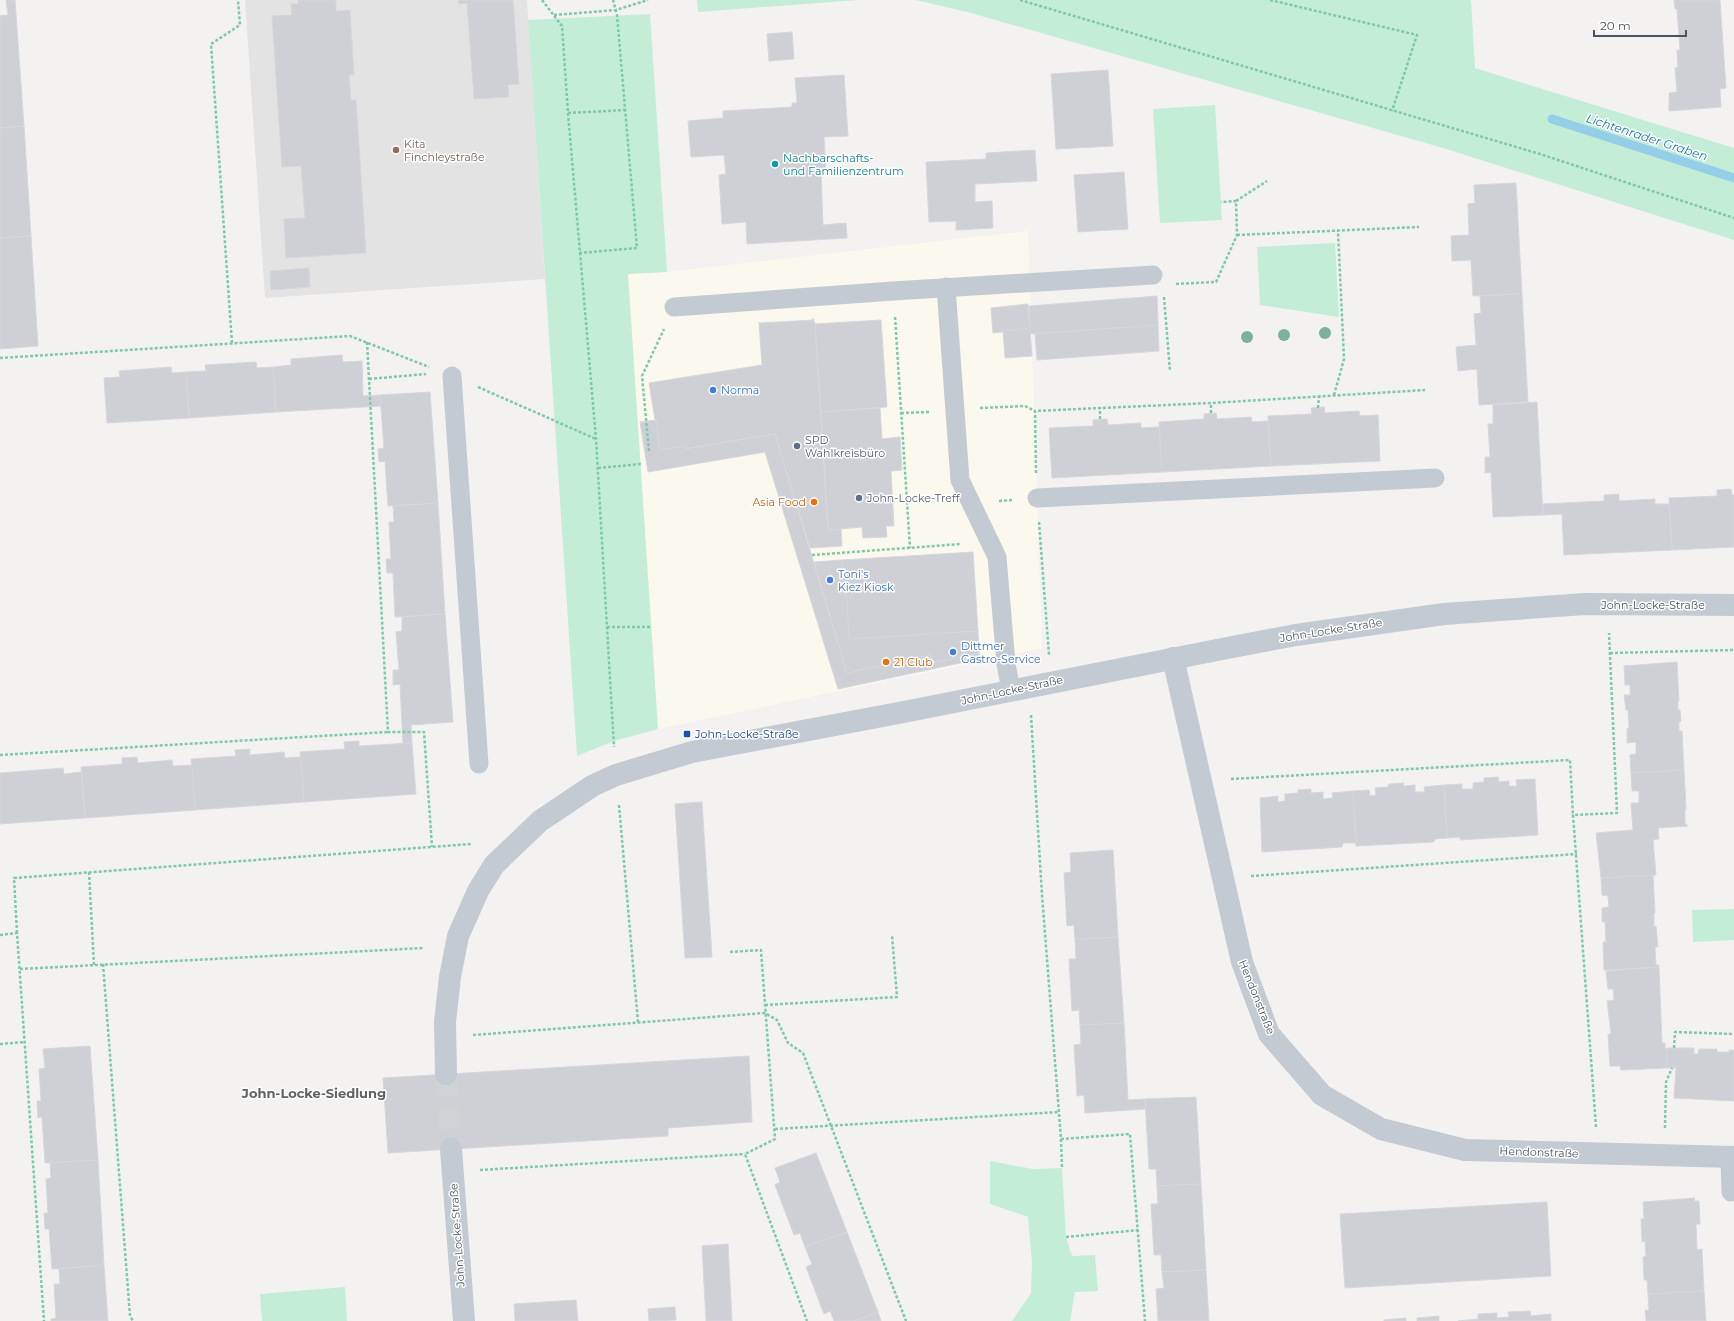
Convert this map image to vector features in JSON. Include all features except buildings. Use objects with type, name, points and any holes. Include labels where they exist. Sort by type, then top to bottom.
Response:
[{"type":"street","name":"John-Locke-Straße","points":[[446,1074],[445,1022],[450,977],[458,936],[478,891],[494,865],[540,821],[592,786],[616,775],[692,752],[1296,635],[1444,614],[1585,604],[1734,605]]},
{"type":"street","name":"Hendonstraße","points":[[1173,658],[1242,962],[1269,1034],[1322,1095],[1381,1129],[1465,1150],[1732,1157]]},
{"type":"street","name":"John-Locke-Straße","points":[[450,1149],[464,1321]]},
{"type":"lane","points":[[674,307],[893,291],[1153,275]]},
{"type":"lane","points":[[946,288],[960,480],[997,557],[1006,664],[1011,690]]},
{"type":"lane","points":[[448,374],[479,764]]},
{"type":"lane","points":[[1037,498],[1435,478]]},
{"type":"lane","points":[[1731,1192],[1732,1157]]},
{"type":"path","points":[[232,343],[211,44],[240,25],[238,0]]},
{"type":"path","points":[[542,0],[562,26],[579,253],[596,439],[614,751]]},
{"type":"path","points":[[579,253],[636,248],[616,10],[613,0]]},
{"type":"path","points":[[553,15],[616,10],[648,0]]},
{"type":"path","points":[[1020,0],[1392,112],[1540,154],[1734,218]]},
{"type":"path","points":[[1270,0],[1418,35],[1392,112]]},
{"type":"path","points":[[568,113],[625,110]]},
{"type":"path","points":[[1221,202],[1236,201],[1267,181]]},
{"type":"path","points":[[1171,284],[1216,282],[1237,235],[1236,201]]},
{"type":"path","points":[[1237,235],[1419,227]]},
{"type":"path","points":[[1334,395],[1344,359],[1338,231]]},
{"type":"path","points":[[893,291],[910,548]]},
{"type":"path","points":[[1164,291],[1170,371]]},
{"type":"path","points":[[649,451],[642,376],[674,307]]},
{"type":"path","points":[[0,358],[350,336],[448,374],[596,439]]},
{"type":"path","points":[[367,342],[388,732]]},
{"type":"path","points":[[369,379],[448,374]]},
{"type":"path","points":[[1006,406],[1025,406],[1035,411],[1211,403],[1425,390]]},
{"type":"path","points":[[1318,408],[1319,396]]},
{"type":"path","points":[[1211,403],[1211,413]]},
{"type":"path","points":[[1100,407],[1100,419]]},
{"type":"path","points":[[1035,411],[1037,498],[1050,655]]},
{"type":"path","points":[[598,468],[641,464]]},
{"type":"path","points":[[972,503],[1037,498]]},
{"type":"path","points":[[812,555],[990,542]]},
{"type":"path","points":[[607,627],[651,626]]},
{"type":"path","points":[[1573,815],[1617,813],[1609,633]]},
{"type":"path","points":[[1610,653],[1734,650]]},
{"type":"path","points":[[1031,714],[1042,895],[1062,1168]]},
{"type":"path","points":[[0,756],[388,732],[424,732],[432,847]]},
{"type":"path","points":[[1231,779],[1570,760],[1596,1128]]},
{"type":"path","points":[[619,805],[638,1022]]},
{"type":"path","points":[[44,1321],[14,878],[471,844]]},
{"type":"path","points":[[1251,876],[1576,854]]},
{"type":"path","points":[[89,872],[94,965]]},
{"type":"path","points":[[0,935],[17,934]]},
{"type":"path","points":[[765,1005],[897,997],[892,935]]},
{"type":"path","points":[[20,969],[424,948]]},
{"type":"path","points":[[478,1171],[745,1154],[775,1139],[761,950],[730,952]]},
{"type":"path","points":[[103,964],[130,1316],[133,1321]]},
{"type":"path","points":[[470,1035],[765,1013],[777,1020],[788,1043],[803,1053],[906,1321]]},
{"type":"path","points":[[1674,1048],[1675,1032],[1734,1034]]},
{"type":"path","points":[[0,1044],[24,1042]]},
{"type":"path","points":[[1665,1130],[1666,1082],[1672,1068]]},
{"type":"path","points":[[775,1129],[1059,1112]]},
{"type":"path","points":[[1061,1139],[1130,1134],[1145,1321]]},
{"type":"path","points":[[745,1154],[807,1321]]},
{"type":"path","points":[[1066,1237],[1138,1230]]},
{"type":"shaded area","name":"Kita Finchleystraße","points":[[245,0],[527,0],[545,279],[265,298]]},
{"type":"shaded area","points":[[1028,231],[1042,648],[658,729],[628,273],[667,272]]},
{"type":"green space","points":[[697,0],[859,0],[698,12]]},
{"type":"green space","points":[[916,0],[1471,0],[1475,68],[1734,148],[1734,240],[1443,148],[971,13]]},
{"type":"green space","points":[[650,14],[667,272],[628,274],[658,729],[614,741],[577,756],[528,20]]},
{"type":"green space","points":[[1215,105],[1222,220],[1160,223],[1153,109]]},
{"type":"green space","points":[[1335,243],[1339,317],[1260,305],[1257,247]]},
{"type":"green space","points":[[1734,909],[1734,940],[1693,942],[1692,910]]},
{"type":"green space","points":[[990,1161],[1033,1169],[1062,1168],[1066,1237],[1072,1256],[1095,1255],[1098,1291],[1075,1292],[1070,1321],[1012,1321],[1031,1293],[1032,1264],[1028,1217],[990,1204]]},
{"type":"green space","points":[[345,1287],[347,1321],[262,1321],[260,1294]]},
{"type":"waterway","name":"Lichtenrader Graben","points":[[1552,119],[1734,178]]},
{"type":"tunnel","points":[[446,1074],[451,1149]]},
{"type":"place","name":"Kita Finchleystraße","points":[[396,150]]},
{"type":"place","name":"Nachbarschafts- und Familienzentrum","points":[[775,164]]},
{"type":"place","name":"Norma","points":[[713,390]]},
{"type":"place","name":"SPD Wahlkreisbüro","points":[[797,446]]},
{"type":"place","name":"John-Locke-Treff","points":[[859,498]]},
{"type":"place","name":"Asia Food","points":[[814,502]]},
{"type":"place","name":"Toni's Kiez Kiosk","points":[[830,580]]},
{"type":"place","name":"Dittmer Gastro-Service","points":[[953,652]]},
{"type":"place","name":"21 Club","points":[[886,662]]},
{"type":"place","name":"John-Locke-Straße","points":[[687,734]]},
{"type":"district","name":"John-Locke-Siedlung","points":[[314,1093]]}]
